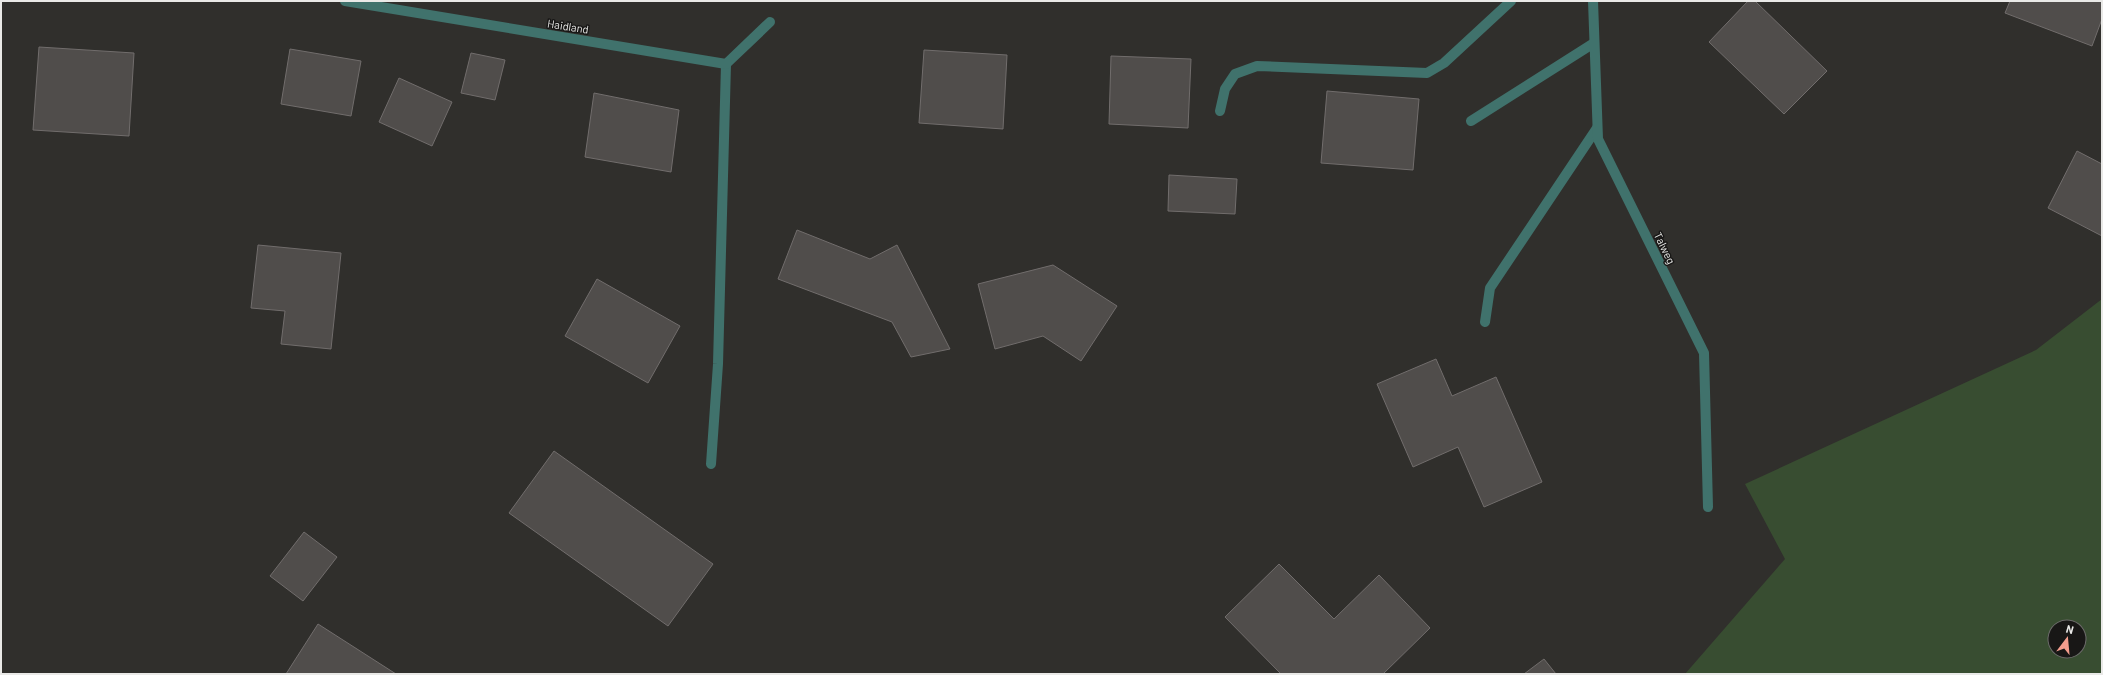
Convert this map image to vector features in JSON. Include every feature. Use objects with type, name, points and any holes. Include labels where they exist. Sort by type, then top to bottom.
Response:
[{"type":"street","name":"Haidland","points":[[345,1],[726,64]]},
{"type":"street","points":[[1220,111],[1225,89],[1235,74],[1257,66],[1427,73],[1444,63],[1511,1]]},
{"type":"street","name":"Talweg","points":[[1593,1],[1598,139],[1704,353],[1708,507]]},
{"type":"street","points":[[711,464],[718,364],[726,64],[770,22]]},
{"type":"street","points":[[1471,121],[1594,44]]},
{"type":"street","points":[[1485,322],[1490,288],[1597,128]]},
{"type":"green space","points":[[2102,299],[2102,674],[1685,674],[1785,559],[1745,484],[2036,350]]},
{"type":"building","points":[[1748,1],[1755,1],[1827,71],[1784,114],[1709,42]]},
{"type":"building","points":[[2010,1],[2102,1],[2102,19],[2092,46],[2005,13]]},
{"type":"building","points":[[39,47],[134,53],[129,136],[33,130]]},
{"type":"building","points":[[290,49],[361,61],[351,116],[281,104]]},
{"type":"building","points":[[924,50],[1007,55],[1003,129],[919,123]]},
{"type":"building","points":[[471,53],[505,60],[495,100],[461,93]]},
{"type":"building","points":[[1111,56],[1191,59],[1188,128],[1109,124]]},
{"type":"building","points":[[399,78],[452,102],[432,146],[379,122]]},
{"type":"building","points":[[1327,91],[1419,99],[1413,170],[1321,163]]},
{"type":"building","points":[[594,93],[679,110],[671,172],[585,157]]},
{"type":"building","points":[[2077,151],[2102,164],[2102,236],[2048,208]]},
{"type":"building","points":[[1169,175],[1237,179],[1235,214],[1168,211]]},
{"type":"building","points":[[797,230],[870,259],[897,245],[950,349],[911,357],[892,322],[778,279]]},
{"type":"building","points":[[258,245],[341,253],[331,349],[281,344],[285,311],[251,308]]},
{"type":"building","points":[[1053,265],[1117,306],[1081,361],[1043,336],[995,349],[978,284]]},
{"type":"building","points":[[597,279],[680,326],[648,383],[565,336]]},
{"type":"building","points":[[1436,359],[1452,396],[1496,377],[1542,482],[1484,507],[1458,447],[1413,467],[1377,384]]},
{"type":"building","points":[[554,451],[713,564],[668,626],[509,513]]},
{"type":"building","points":[[304,532],[337,557],[303,601],[270,576]]},
{"type":"building","points":[[1279,564],[1334,619],[1379,575],[1430,628],[1383,674],[1281,674],[1225,617]]},
{"type":"building","points":[[318,624],[396,674],[286,674]]},
{"type":"building","points":[[1544,659],[1556,674],[1524,674]]}]
